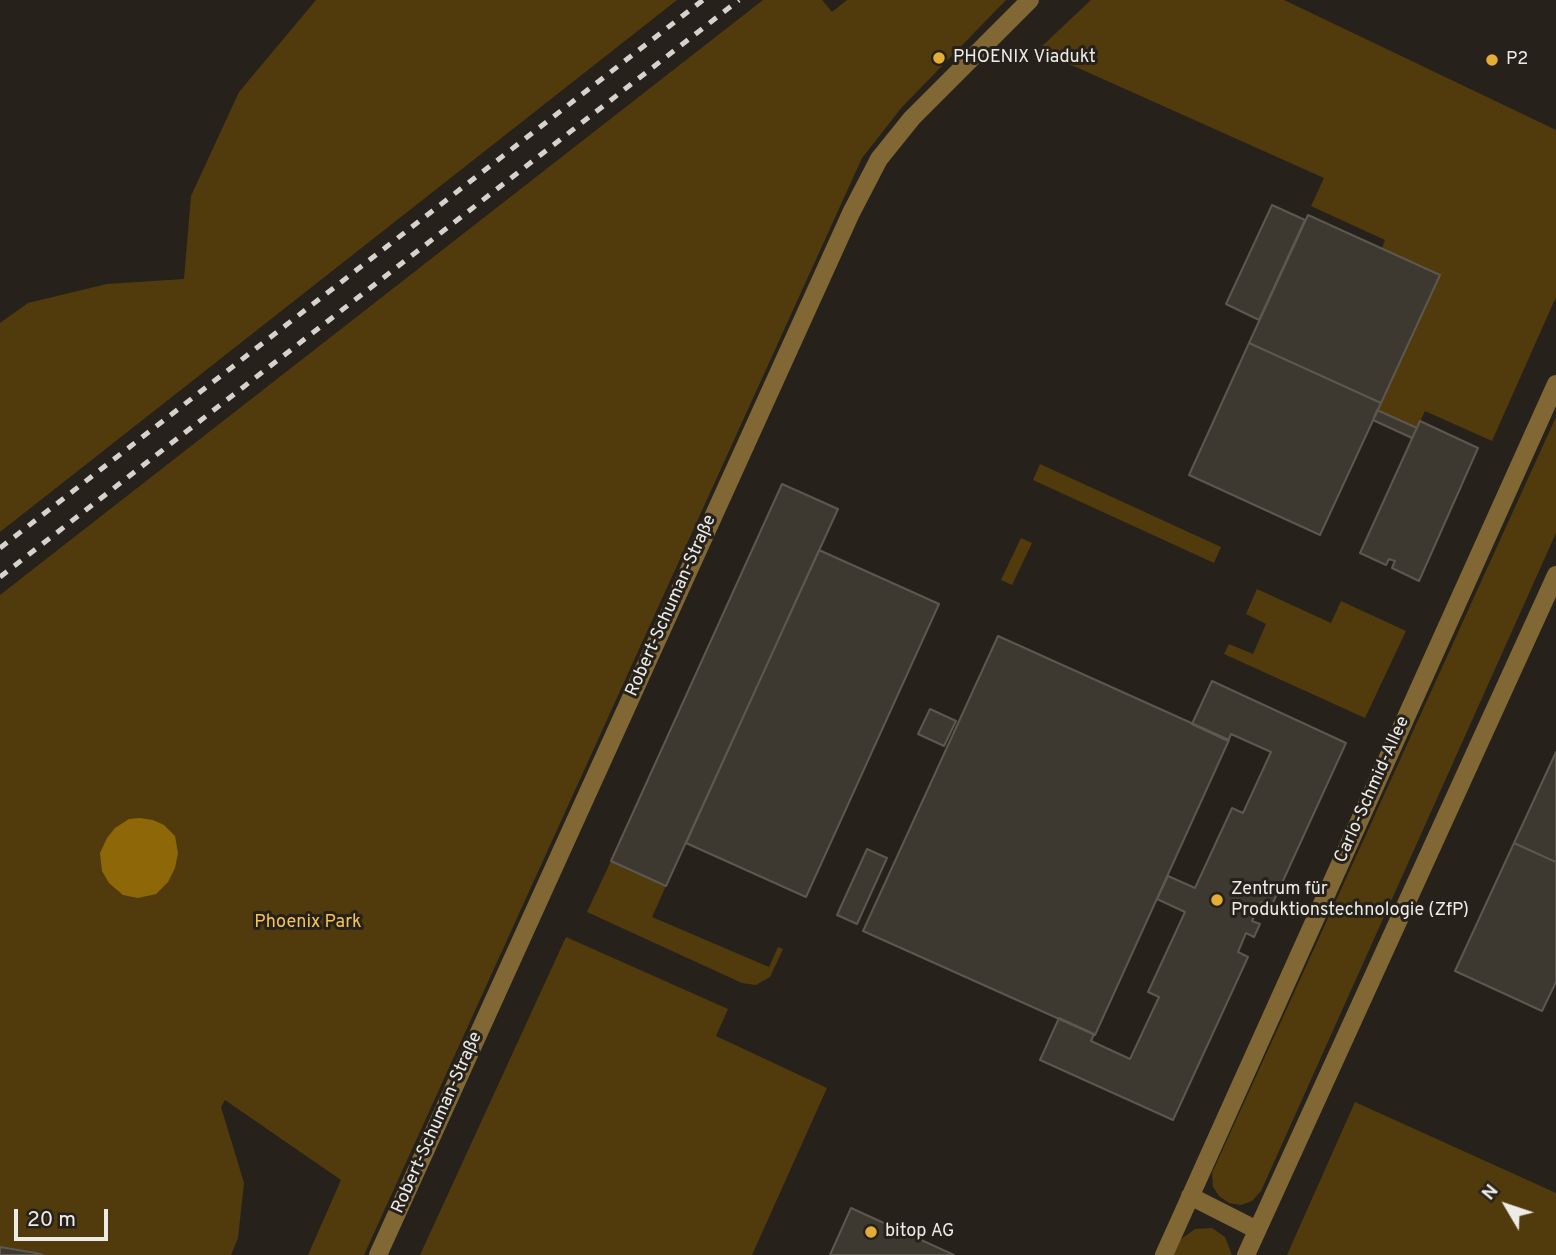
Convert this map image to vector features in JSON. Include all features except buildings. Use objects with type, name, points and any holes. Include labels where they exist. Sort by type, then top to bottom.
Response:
[{"type":"street","name":"Robert-Schuman-Straße","points":[[378,1255],[851,213],[879,159],[912,118],[1030,0]]},
{"type":"street","name":"Carlo-Schmid-Allee","points":[[1164,1255],[1556,384]]},
{"type":"street","points":[[1246,1255],[1556,575]]},
{"type":"street","points":[[1190,1195],[1257,1230]]},
{"type":"green space","points":[[316,0],[677,0],[0,532],[0,323],[28,303],[107,284],[184,279],[191,196],[239,92]]},
{"type":"green space","name":"Phoenix Park","points":[[763,0],[822,0],[832,12],[847,0],[1006,0],[902,107],[862,158],[364,1255],[308,1255],[341,1180],[225,1100],[221,1107],[244,1183],[238,1238],[231,1255],[43,1255],[0,1247],[0,595]]},
{"type":"green space","points":[[1091,0],[1284,0],[1556,130],[1556,297],[1492,441],[1425,411],[1417,428],[1377,410],[1439,274],[1382,248],[1385,240],[1311,206],[1324,178],[1038,50]]},
{"type":"green space","points":[[1556,417],[1556,533],[1261,1191],[1252,1201],[1241,1205],[1229,1203],[1219,1196],[1213,1187],[1212,1173]]},
{"type":"green space","points":[[1040,464],[1221,547],[1214,563],[1033,480]]},
{"type":"green space","points":[[1021,538],[1032,543],[1012,585],[1001,580]]},
{"type":"green space","points":[[1257,589],[1331,623],[1341,601],[1406,631],[1365,718],[1224,654],[1229,644],[1253,654],[1266,624],[1246,614]]},
{"type":"green space","points":[[611,861],[666,886],[652,917],[769,967],[778,947],[783,949],[770,977],[756,985],[742,983],[587,912]]},
{"type":"green space","points":[[566,937],[728,1009],[716,1036],[827,1088],[752,1255],[420,1255]]},
{"type":"green space","points":[[1355,1102],[1556,1193],[1556,1255],[1287,1255]]},
{"type":"green space","points":[[1212,1228],[1225,1237],[1232,1255],[1173,1255],[1180,1240],[1195,1229]]},
{"type":"shaded area","points":[[140,818],[164,825],[175,836],[178,853],[168,882],[156,894],[138,898],[123,895],[109,883],[102,871],[100,853],[115,828],[129,819]]},
{"type":"railway","points":[[0,548],[703,0]]},
{"type":"railway","points":[[0,577],[739,0]]},
{"type":"place","name":"PHOENIX Viadukt","points":[[939,58]]},
{"type":"place","name":"P2","points":[[1492,60]]},
{"type":"place","name":"Zentrum für Produktionstechnologie (ZfP)","points":[[1217,900]]},
{"type":"place","name":"bitop AG","points":[[871,1232]]}]
